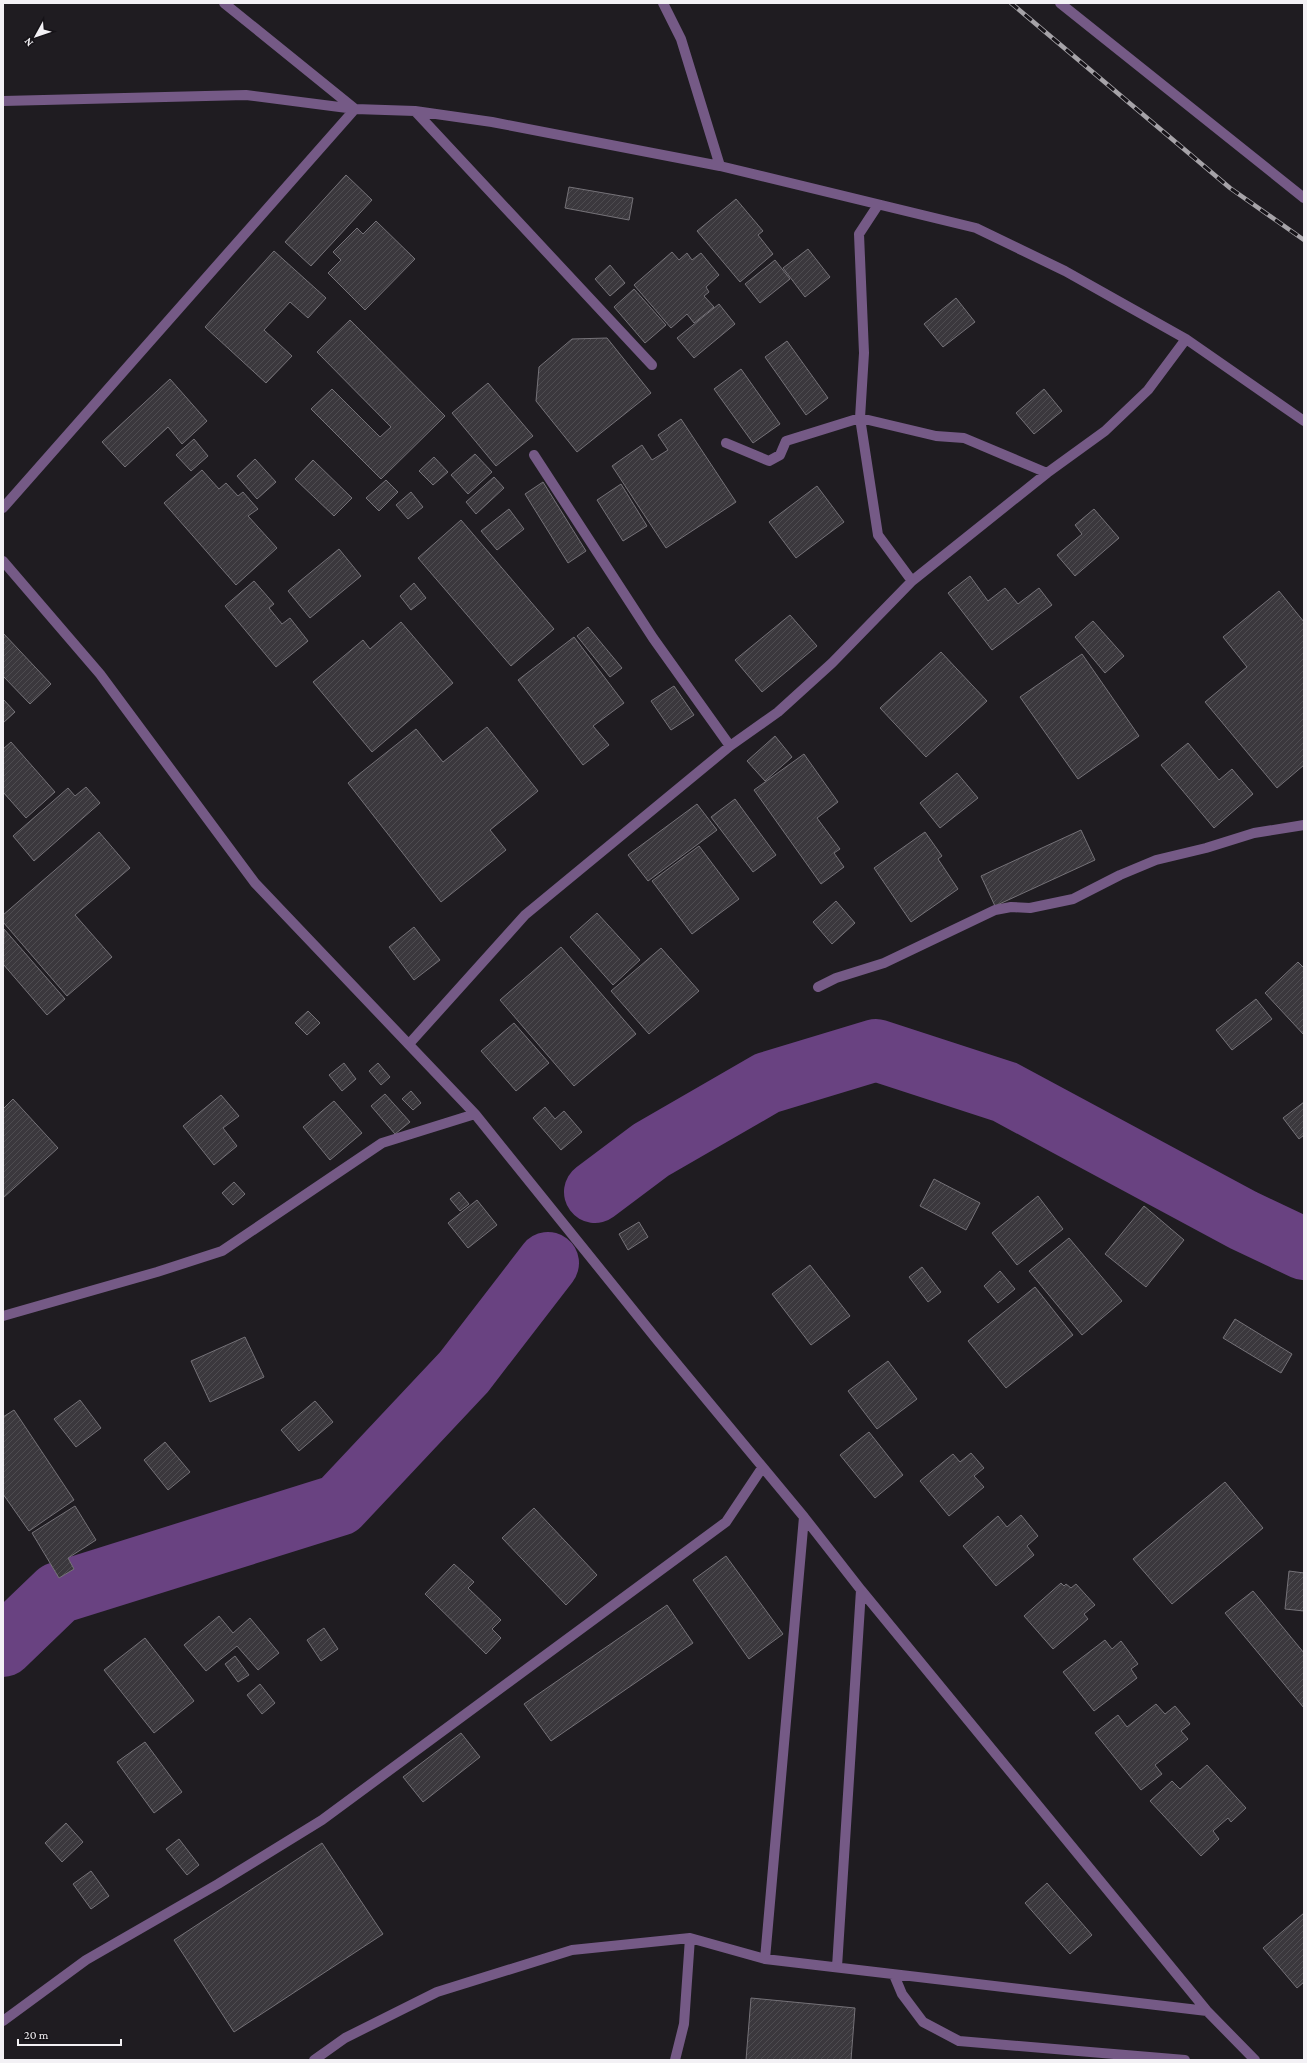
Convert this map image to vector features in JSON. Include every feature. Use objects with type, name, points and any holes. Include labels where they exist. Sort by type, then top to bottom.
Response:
[{"type":"street","points":[[224,3],[354,109]]},
{"type":"street","points":[[662,3],[682,39],[720,166]]},
{"type":"street","points":[[1060,3],[1304,198]]},
{"type":"street","points":[[3,101],[246,95],[354,109],[415,111],[492,122],[720,166],[976,228],[1065,271],[1186,339],[1304,421]]},
{"type":"street","points":[[3,508],[354,109]]},
{"type":"street","points":[[415,111],[652,365]]},
{"type":"street","points":[[878,205],[859,234],[864,353],[860,418],[878,534],[912,581]]},
{"type":"street","points":[[409,1044],[525,914],[730,746],[778,712],[832,663],[912,581],[1047,473],[1105,431],[1148,390],[1186,339]]},
{"type":"street","points":[[726,443],[769,461],[780,455],[786,441],[860,418],[936,436],[964,438],[1047,473]]},
{"type":"street","points":[[534,455],[653,638],[730,746]]},
{"type":"street","points":[[3,561],[100,674],[255,882],[474,1114],[861,1590],[1207,2011],[1255,2060]]},
{"type":"street","points":[[818,987],[836,978],[884,963],[995,910],[1011,907],[1030,908],[1073,899],[1120,875],[1156,860],[1206,848],[1254,833],[1304,825]]},
{"type":"street","points":[[3,1316],[157,1272],[222,1251],[382,1143],[474,1114]]},
{"type":"street","points":[[3,2021],[86,1960],[218,1884],[322,1820],[726,1522],[762,1468]]},
{"type":"street","points":[[765,1959],[804,1518]]},
{"type":"street","points":[[837,1967],[861,1590]]},
{"type":"street","points":[[314,2060],[346,2038],[437,1992],[572,1950],[690,1938],[765,1959],[1207,2011]]},
{"type":"street","points":[[675,2060],[684,2024],[690,1938]]},
{"type":"street","points":[[894,1974],[902,1994],[923,2022],[959,2041],[1185,2060]]},
{"type":"building","points":[[346,175],[372,200],[311,266],[285,242]]},
{"type":"building","points":[[569,187],[633,198],[629,220],[565,208]]},
{"type":"building","points":[[736,199],[763,231],[758,235],[773,254],[740,282],[697,231]]},
{"type":"building","points":[[376,221],[415,259],[365,310],[328,273],[341,260],[333,252],[357,228],[363,234]]},
{"type":"building","points":[[808,249],[830,277],[805,297],[783,268]]},
{"type":"building","points":[[274,251],[326,298],[308,318],[290,302],[264,330],[292,356],[266,383],[205,327]]},
{"type":"building","points":[[672,252],[679,260],[687,253],[692,260],[701,253],[719,275],[706,287],[709,292],[704,296],[714,307],[694,323],[687,314],[671,328],[634,285]]},
{"type":"building","points":[[775,260],[790,279],[760,303],[745,284]]},
{"type":"building","points":[[610,265],[625,283],[610,296],[595,279]]},
{"type":"building","points":[[634,289],[666,325],[645,343],[614,307]]},
{"type":"building","points":[[956,298],[975,322],[943,347],[924,324]]},
{"type":"building","points":[[719,304],[735,324],[694,358],[677,338]]},
{"type":"building","points":[[350,320],[445,416],[381,479],[311,409],[332,389],[380,437],[391,427],[317,352]]},
{"type":"building","points":[[607,338],[651,393],[577,452],[536,401],[539,367],[572,339]]},
{"type":"building","points":[[787,341],[828,398],[806,415],[765,357]]},
{"type":"building","points":[[741,369],[780,424],[753,443],[714,389]]},
{"type":"building","points":[[170,379],[207,421],[182,444],[168,427],[125,467],[102,442]]},
{"type":"building","points":[[488,383],[533,436],[496,466],[452,413]]},
{"type":"building","points":[[1044,389],[1062,411],[1034,434],[1016,413]]},
{"type":"building","points":[[681,419],[736,502],[666,548],[612,466],[642,445],[652,460],[668,450],[658,435]]},
{"type":"building","points":[[194,439],[208,456],[191,471],[176,455]]},
{"type":"building","points":[[475,454],[492,472],[468,494],[451,475]]},
{"type":"building","points":[[434,457],[448,472],[433,485],[419,471]]},
{"type":"building","points":[[255,459],[276,482],[257,499],[237,476]]},
{"type":"building","points":[[313,460],[352,498],[334,516],[295,479]]},
{"type":"building","points":[[202,470],[219,489],[226,483],[238,496],[243,492],[258,509],[248,516],[277,548],[236,585],[164,503]]},
{"type":"building","points":[[494,477],[504,488],[476,514],[466,502]]},
{"type":"building","points":[[386,480],[398,492],[379,511],[366,498]]},
{"type":"building","points":[[543,482],[586,551],[568,563],[525,494]]},
{"type":"building","points":[[621,484],[647,526],[623,541],[597,500]]},
{"type":"building","points":[[817,486],[844,522],[796,558],[769,522]]},
{"type":"building","points":[[411,492],[423,507],[408,519],[396,505]]},
{"type":"building","points":[[509,509],[524,529],[497,550],[481,531]]},
{"type":"building","points":[[1094,509],[1119,538],[1075,576],[1057,555],[1082,534],[1075,525]]},
{"type":"building","points":[[461,520],[554,629],[511,666],[418,558]]},
{"type":"building","points":[[339,549],[361,576],[310,618],[288,591]]},
{"type":"building","points":[[970,576],[988,601],[1005,588],[1018,604],[1039,588],[1052,605],[992,650],[948,593]]},
{"type":"building","points":[[254,581],[274,604],[269,608],[282,624],[290,618],[308,641],[276,667],[225,606]]},
{"type":"building","points":[[414,583],[426,598],[411,610],[400,596]]},
{"type":"building","points":[[1279,591],[1304,622],[1304,765],[1277,788],[1205,702],[1247,667],[1223,637]]},
{"type":"building","points":[[790,615],[817,646],[762,692],[735,660]]},
{"type":"building","points":[[1093,621],[1124,656],[1105,673],[1075,637]]},
{"type":"building","points":[[401,622],[453,683],[372,752],[313,682],[363,640],[370,649]]},
{"type":"building","points":[[588,627],[622,668],[610,677],[577,636]]},
{"type":"building","points":[[3,633],[51,684],[30,704],[3,676]]},
{"type":"building","points":[[574,637],[624,703],[593,726],[609,745],[583,765],[518,680]]},
{"type":"building","points":[[941,652],[987,701],[926,757],[880,708]]},
{"type":"building","points":[[1082,654],[1139,736],[1078,779],[1020,697]]},
{"type":"building","points":[[674,686],[694,715],[671,730],[651,701]]},
{"type":"building","points":[[3,699],[15,712],[3,723]]},
{"type":"building","points":[[487,727],[538,791],[490,830],[506,850],[441,902],[348,783],[416,729],[443,762]]},
{"type":"building","points":[[775,736],[792,757],[765,781],[747,761]]},
{"type":"building","points":[[11,742],[55,792],[26,818],[3,792],[3,749]]},
{"type":"building","points":[[1188,743],[1219,780],[1232,769],[1253,794],[1214,828],[1161,765]]},
{"type":"building","points":[[804,754],[838,802],[817,818],[840,849],[834,853],[844,867],[821,884],[754,790]]},
{"type":"building","points":[[957,773],[978,798],[940,828],[920,803]]},
{"type":"building","points":[[86,787],[100,803],[34,861],[13,836],[68,788],[75,796]]},
{"type":"building","points":[[735,799],[776,855],[753,872],[711,817]]},
{"type":"building","points":[[697,804],[717,830],[648,881],[628,855]]},
{"type":"building","points":[[1081,830],[1095,860],[995,906],[981,876]]},
{"type":"building","points":[[99,832],[130,868],[75,915],[112,957],[67,996],[3,922],[3,915]]},
{"type":"building","points":[[925,832],[942,856],[938,859],[958,889],[911,922],[874,868]]},
{"type":"building","points":[[699,846],[739,899],[692,934],[652,881]]},
{"type":"building","points":[[836,901],[855,923],[832,944],[813,922]]},
{"type":"building","points":[[597,913],[640,960],[613,985],[570,937]]},
{"type":"building","points":[[414,927],[440,960],[414,980],[389,947]]},
{"type":"building","points":[[4,929],[65,999],[47,1015],[3,964]]},
{"type":"building","points":[[561,947],[636,1034],[574,1086],[500,1000]]},
{"type":"building","points":[[661,948],[699,991],[649,1034],[611,991]]},
{"type":"building","points":[[1298,962],[1304,968],[1304,1035],[1265,993]]},
{"type":"building","points":[[1256,999],[1272,1019],[1232,1050],[1216,1030]]},
{"type":"building","points":[[308,1011],[320,1023],[307,1035],[295,1023]]},
{"type":"building","points":[[514,1023],[549,1063],[516,1091],[481,1051]]},
{"type":"building","points":[[344,1063],[356,1079],[342,1091],[329,1075]]},
{"type":"building","points":[[378,1063],[390,1077],[381,1085],[369,1071]]},
{"type":"building","points":[[411,1091],[421,1103],[413,1110],[402,1099]]},
{"type":"building","points":[[385,1094],[410,1122],[395,1134],[371,1106]]},
{"type":"building","points":[[221,1095],[239,1116],[223,1128],[237,1146],[214,1165],[183,1126]]},
{"type":"building","points":[[13,1099],[58,1148],[3,1198],[3,1109]]},
{"type":"building","points":[[334,1101],[362,1133],[330,1160],[303,1127]]},
{"type":"building","points":[[1304,1102],[1304,1135],[1299,1139],[1283,1118]]},
{"type":"building","points":[[545,1107],[555,1119],[564,1111],[582,1132],[561,1150],[533,1118]]},
{"type":"building","points":[[934,1179],[980,1203],[966,1230],[920,1206]]},
{"type":"building","points":[[234,1182],[245,1194],[233,1205],[222,1193]]},
{"type":"building","points":[[459,1192],[469,1204],[460,1211],[450,1199]]},
{"type":"building","points":[[1038,1196],[1063,1229],[1017,1265],[992,1233]]},
{"type":"building","points":[[477,1200],[497,1225],[468,1248],[448,1223]]},
{"type":"building","points":[[1144,1206],[1184,1240],[1146,1287],[1105,1254]]},
{"type":"building","points":[[639,1222],[648,1237],[628,1250],[619,1234]]},
{"type":"building","points":[[1069,1238],[1122,1301],[1082,1335],[1029,1271]]},
{"type":"building","points":[[810,1265],[850,1316],[811,1345],[772,1294]]},
{"type":"building","points":[[922,1267],[941,1292],[928,1302],[909,1277]]},
{"type":"building","points":[[1000,1271],[1015,1289],[998,1303],[984,1286]]},
{"type":"building","points":[[1035,1287],[1073,1335],[1006,1388],[968,1341]]},
{"type":"building","points":[[1235,1319],[1292,1354],[1281,1373],[1223,1338]]},
{"type":"building","points":[[245,1337],[264,1377],[210,1402],[191,1361]]},
{"type":"building","points":[[888,1361],[917,1399],[877,1429],[848,1391]]},
{"type":"building","points":[[80,1400],[101,1428],[76,1447],[54,1419]]},
{"type":"building","points":[[315,1401],[333,1422],[299,1451],[281,1430]]},
{"type":"building","points":[[14,1410],[74,1500],[29,1531],[3,1494],[3,1417]]},
{"type":"building","points":[[869,1432],[903,1475],[875,1498],[840,1455]]},
{"type":"building","points":[[165,1442],[190,1472],[168,1490],[144,1460]]},
{"type":"building","points":[[971,1453],[984,1468],[974,1476],[984,1487],[949,1516],[920,1481],[953,1454],[960,1462]]},
{"type":"building","points":[[1225,1482],[1263,1528],[1172,1604],[1133,1559]]},
{"type":"building","points":[[75,1506],[96,1540],[68,1558],[74,1569],[59,1578],[32,1533]]},
{"type":"building","points":[[534,1508],[597,1575],[566,1605],[502,1538]]},
{"type":"building","points":[[1021,1515],[1038,1536],[1027,1546],[1034,1555],[996,1586],[963,1546],[998,1516],[1007,1527]]},
{"type":"building","points":[[726,1556],[783,1634],[749,1659],[693,1580]]},
{"type":"building","points":[[454,1564],[474,1582],[468,1588],[501,1620],[492,1629],[501,1638],[486,1654],[425,1594]]},
{"type":"building","points":[[1289,1571],[1304,1573],[1304,1611],[1285,1609]]},
{"type":"building","points":[[1061,1583],[1064,1586],[1066,1584],[1071,1588],[1076,1584],[1095,1605],[1084,1614],[1088,1619],[1053,1649],[1024,1616]]},
{"type":"building","points":[[1253,1591],[1304,1653],[1304,1708],[1225,1613]]},
{"type":"building","points":[[667,1605],[693,1643],[551,1741],[524,1704]]},
{"type":"building","points":[[219,1616],[233,1633],[250,1618],[279,1653],[258,1670],[237,1646],[206,1671],[184,1645]]},
{"type":"building","points":[[324,1628],[338,1649],[321,1661],[307,1640]]},
{"type":"building","points":[[145,1638],[194,1701],[154,1733],[104,1670]]},
{"type":"building","points":[[1105,1640],[1112,1649],[1121,1641],[1138,1664],[1131,1669],[1137,1678],[1094,1711],[1063,1672]]},
{"type":"building","points":[[235,1656],[249,1675],[238,1682],[225,1664]]},
{"type":"building","points":[[260,1684],[275,1703],[262,1714],[247,1695]]},
{"type":"building","points":[[1156,1704],[1165,1714],[1175,1706],[1190,1724],[1181,1731],[1188,1739],[1155,1765],[1162,1774],[1141,1790],[1095,1733],[1118,1715],[1127,1727]]},
{"type":"building","points":[[461,1733],[480,1757],[423,1802],[403,1777]]},
{"type":"building","points":[[145,1742],[182,1792],[154,1813],[117,1762]]},
{"type":"building","points":[[1207,1765],[1246,1808],[1231,1822],[1228,1818],[1213,1831],[1219,1839],[1201,1856],[1150,1801],[1172,1781],[1180,1789]]},
{"type":"building","points":[[66,1823],[83,1842],[62,1862],[45,1843]]},
{"type":"building","points":[[179,1839],[199,1865],[187,1875],[166,1849]]},
{"type":"building","points":[[322,1843],[383,1934],[234,2032],[174,1940]]},
{"type":"building","points":[[91,1871],[109,1896],[91,1909],[73,1884]]},
{"type":"building","points":[[1047,1883],[1092,1935],[1070,1954],[1025,1903]]},
{"type":"building","points":[[1304,1913],[1304,1982],[1297,1988],[1263,1948]]},
{"type":"building","points":[[751,1998],[855,2008],[851,2060],[746,2060]]},
{"type":"waterway","points":[[595,1192],[651,1150],[767,1083],[876,1050],[1005,1092],[1243,1220],[1304,1249]]},
{"type":"waterway","points":[[3,1646],[58,1593],[339,1505],[464,1372],[548,1263]]},
{"type":"railway","points":[[1011,3],[1230,188],[1304,240]]}]
